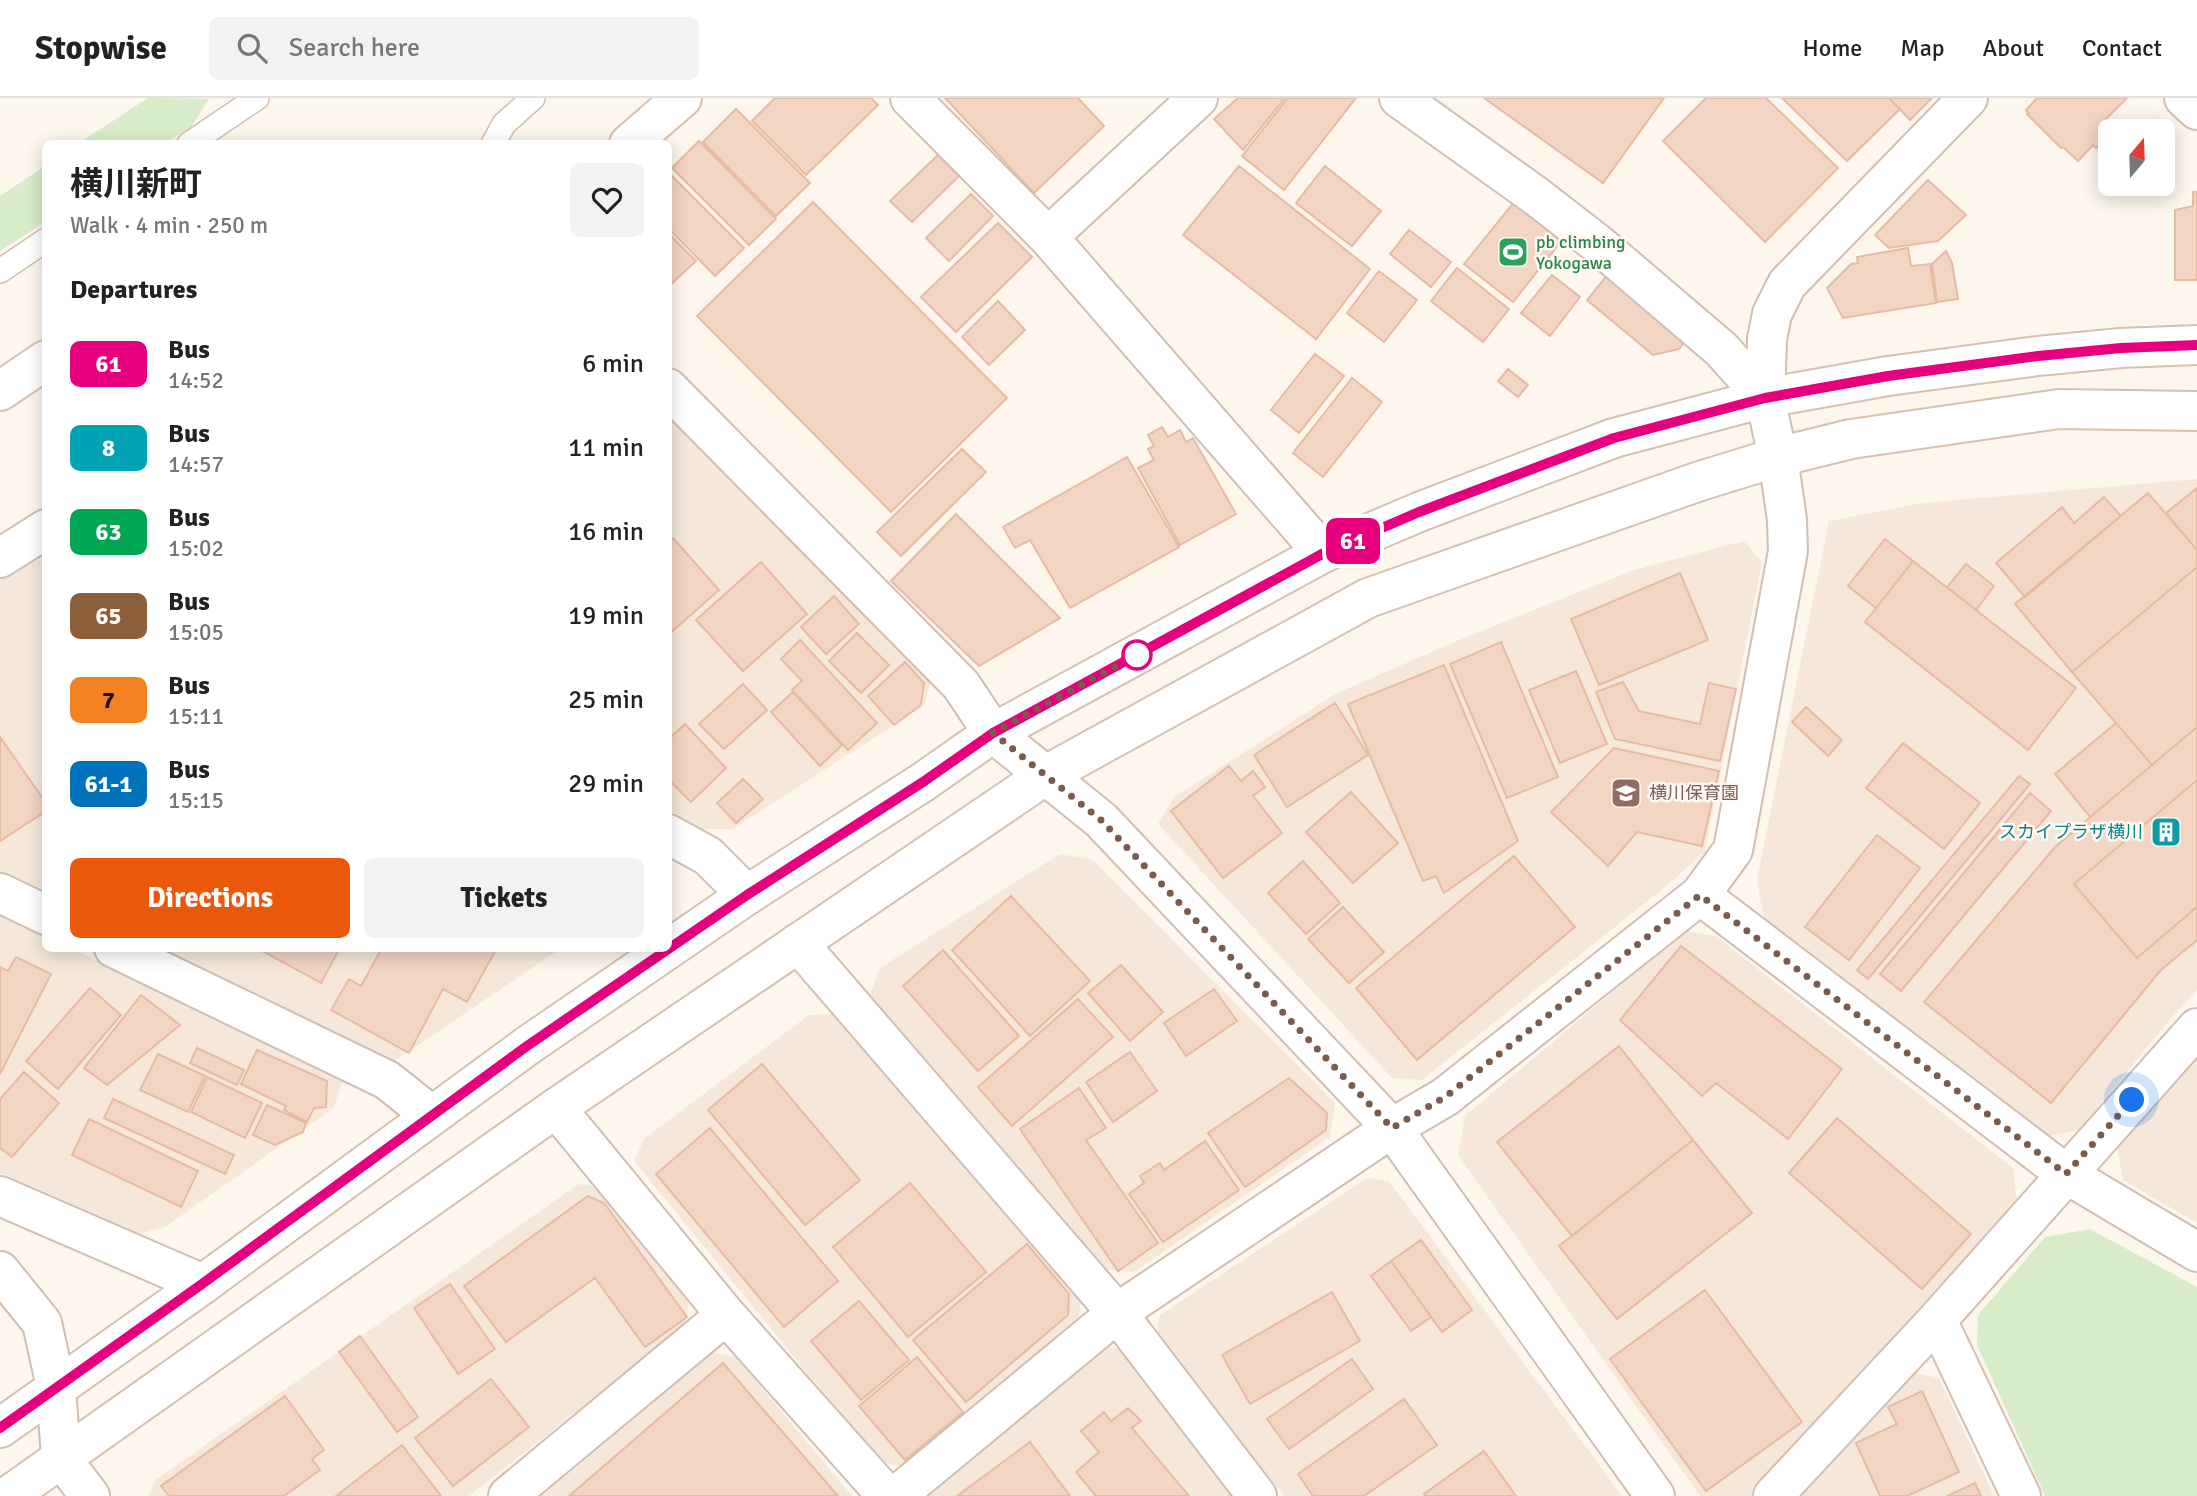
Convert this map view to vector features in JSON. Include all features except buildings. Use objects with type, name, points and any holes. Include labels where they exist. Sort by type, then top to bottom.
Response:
[{"type":"street","points":[[634,140],[682,98]]},
{"type":"street","points":[[910,98],[1048,237],[1324,553]]},
{"type":"street","points":[[1048,237],[1198,98]]},
{"type":"street","points":[[1399,98],[1598,244],[1721,349],[1765,398]]},
{"type":"street","points":[[897,1496],[1117,1313],[1392,1128],[1445,1097],[1700,895],[1733,850],[1788,551],[1787,520],[1778,457],[1765,398],[1767,339],[1772,314],[1787,284],[1968,98]]},
{"type":"street","points":[[2184,98],[2197,110]]},
{"type":"street","points":[[672,947],[993,733],[1324,553],[1419,512],[1614,438],[1765,398],[1888,376],[2038,356],[2121,348],[2197,345]]},
{"type":"street","points":[[0,391],[42,363]]},
{"type":"street","points":[[672,392],[961,685],[993,733],[1101,820],[1392,1128],[1655,1496]]},
{"type":"street","points":[[8,1496],[556,1108],[1046,775],[1368,598],[1700,481],[1778,457],[1875,434],[2059,409],[2197,411]]},
{"type":"street","points":[[0,558],[42,532]]},
{"type":"street","points":[[672,836],[708,856],[747,895]]},
{"type":"street","points":[[0,893],[42,913]]},
{"type":"street","points":[[1700,895],[2066,1174],[2197,1252]]},
{"type":"street","points":[[798,943],[1117,1313],[1256,1496]]},
{"type":"street","points":[[122,952],[387,1080],[431,1115]]},
{"type":"street","points":[[0,1428],[202,1284],[431,1115],[665,952]]},
{"type":"street","points":[[1773,1496],[1937,1320],[2197,1028]]},
{"type":"street","points":[[556,1108],[726,1315],[887,1496]]},
{"type":"street","points":[[0,1196],[202,1284]]},
{"type":"street","points":[[0,1271],[42,1323],[56,1387],[61,1458],[90,1496]]},
{"type":"street","points":[[508,1496],[726,1315]]},
{"type":"street","points":[[1937,1320],[2021,1496]]},
{"type":"lane","points":[[195,140],[257,98]]},
{"type":"lane","points":[[495,140],[504,124],[533,98]]},
{"type":"lane","points":[[0,271],[42,243]]},
{"type":"shaded area","points":[[672,418],[932,674],[925,705],[733,829],[701,829],[672,812]]},
{"type":"shaded area","points":[[2197,479],[2197,990],[2079,1130],[2050,1136],[1764,919],[1757,880],[1829,521],[1923,503]]},
{"type":"shaded area","points":[[1744,541],[1762,562],[1705,852],[1664,888],[1422,1080],[1392,1078],[1158,824],[1174,797],[1337,693],[1464,638],[1634,570]]},
{"type":"shaded area","points":[[42,554],[42,887],[29,888],[0,874],[0,580]]},
{"type":"shaded area","points":[[1060,854],[1093,860],[1335,1103],[1330,1137],[1134,1272],[1107,1270],[870,995],[880,968]]},
{"type":"shaded area","points":[[0,914],[42,935],[42,952],[78,952],[343,1079],[334,1108],[165,1227],[134,1235],[0,1173]]},
{"type":"shaded area","points":[[1685,931],[1716,936],[2013,1168],[2017,1207],[1752,1496],[1700,1496],[1458,1155],[1465,1116]]},
{"type":"shaded area","points":[[155,952],[556,952],[393,1062]]},
{"type":"shaded area","points":[[840,1014],[1082,1293],[1078,1323],[910,1467],[881,1463],[634,1161],[644,1139],[809,1015]]},
{"type":"shaded area","points":[[2197,1052],[2197,1223],[2123,1180],[2116,1144]]},
{"type":"shaded area","points":[[1367,1178],[1389,1181],[1622,1496],[1285,1496],[1155,1344],[1160,1315]]},
{"type":"shaded area","points":[[579,1184],[602,1187],[690,1296],[685,1326],[469,1496],[149,1496],[155,1480]]},
{"type":"shaded area","points":[[1102,1346],[1127,1350],[1252,1496],[930,1496],[932,1489]]},
{"type":"shaded area","points":[[713,1353],[736,1357],[852,1496],[542,1496]]},
{"type":"shaded area","points":[[1911,1372],[1939,1378],[1994,1496],[1800,1496]]},
{"type":"green space","points":[[148,98],[209,99],[192,126],[170,140],[84,140]]},
{"type":"green space","points":[[42,168],[42,224],[0,251],[0,196]]},
{"type":"green space","points":[[2090,1229],[2197,1287],[2197,1496],[2045,1496],[1977,1345],[1978,1315],[2045,1237]]},
{"type":"bus line","name":"61","points":[[672,946],[993,733],[1324,553],[1419,512],[1614,438],[1765,398],[1888,376],[2038,356],[2121,348],[2197,345]]},
{"type":"bus line","name":"61","points":[[0,1428],[527,1046],[664,952]]},
{"type":"place","name":"pb climbing Yokogawa","points":[[1513,252]]},
{"type":"place","name":"横川保育園","points":[[1626,793]]},
{"type":"place","name":"スカイプラザ横川","points":[[2166,832]]},
{"type":"route","points":[[1137,655],[993,733],[1101,820],[1392,1128],[1445,1097],[1700,895],[2066,1174],[2132,1100]]}]
